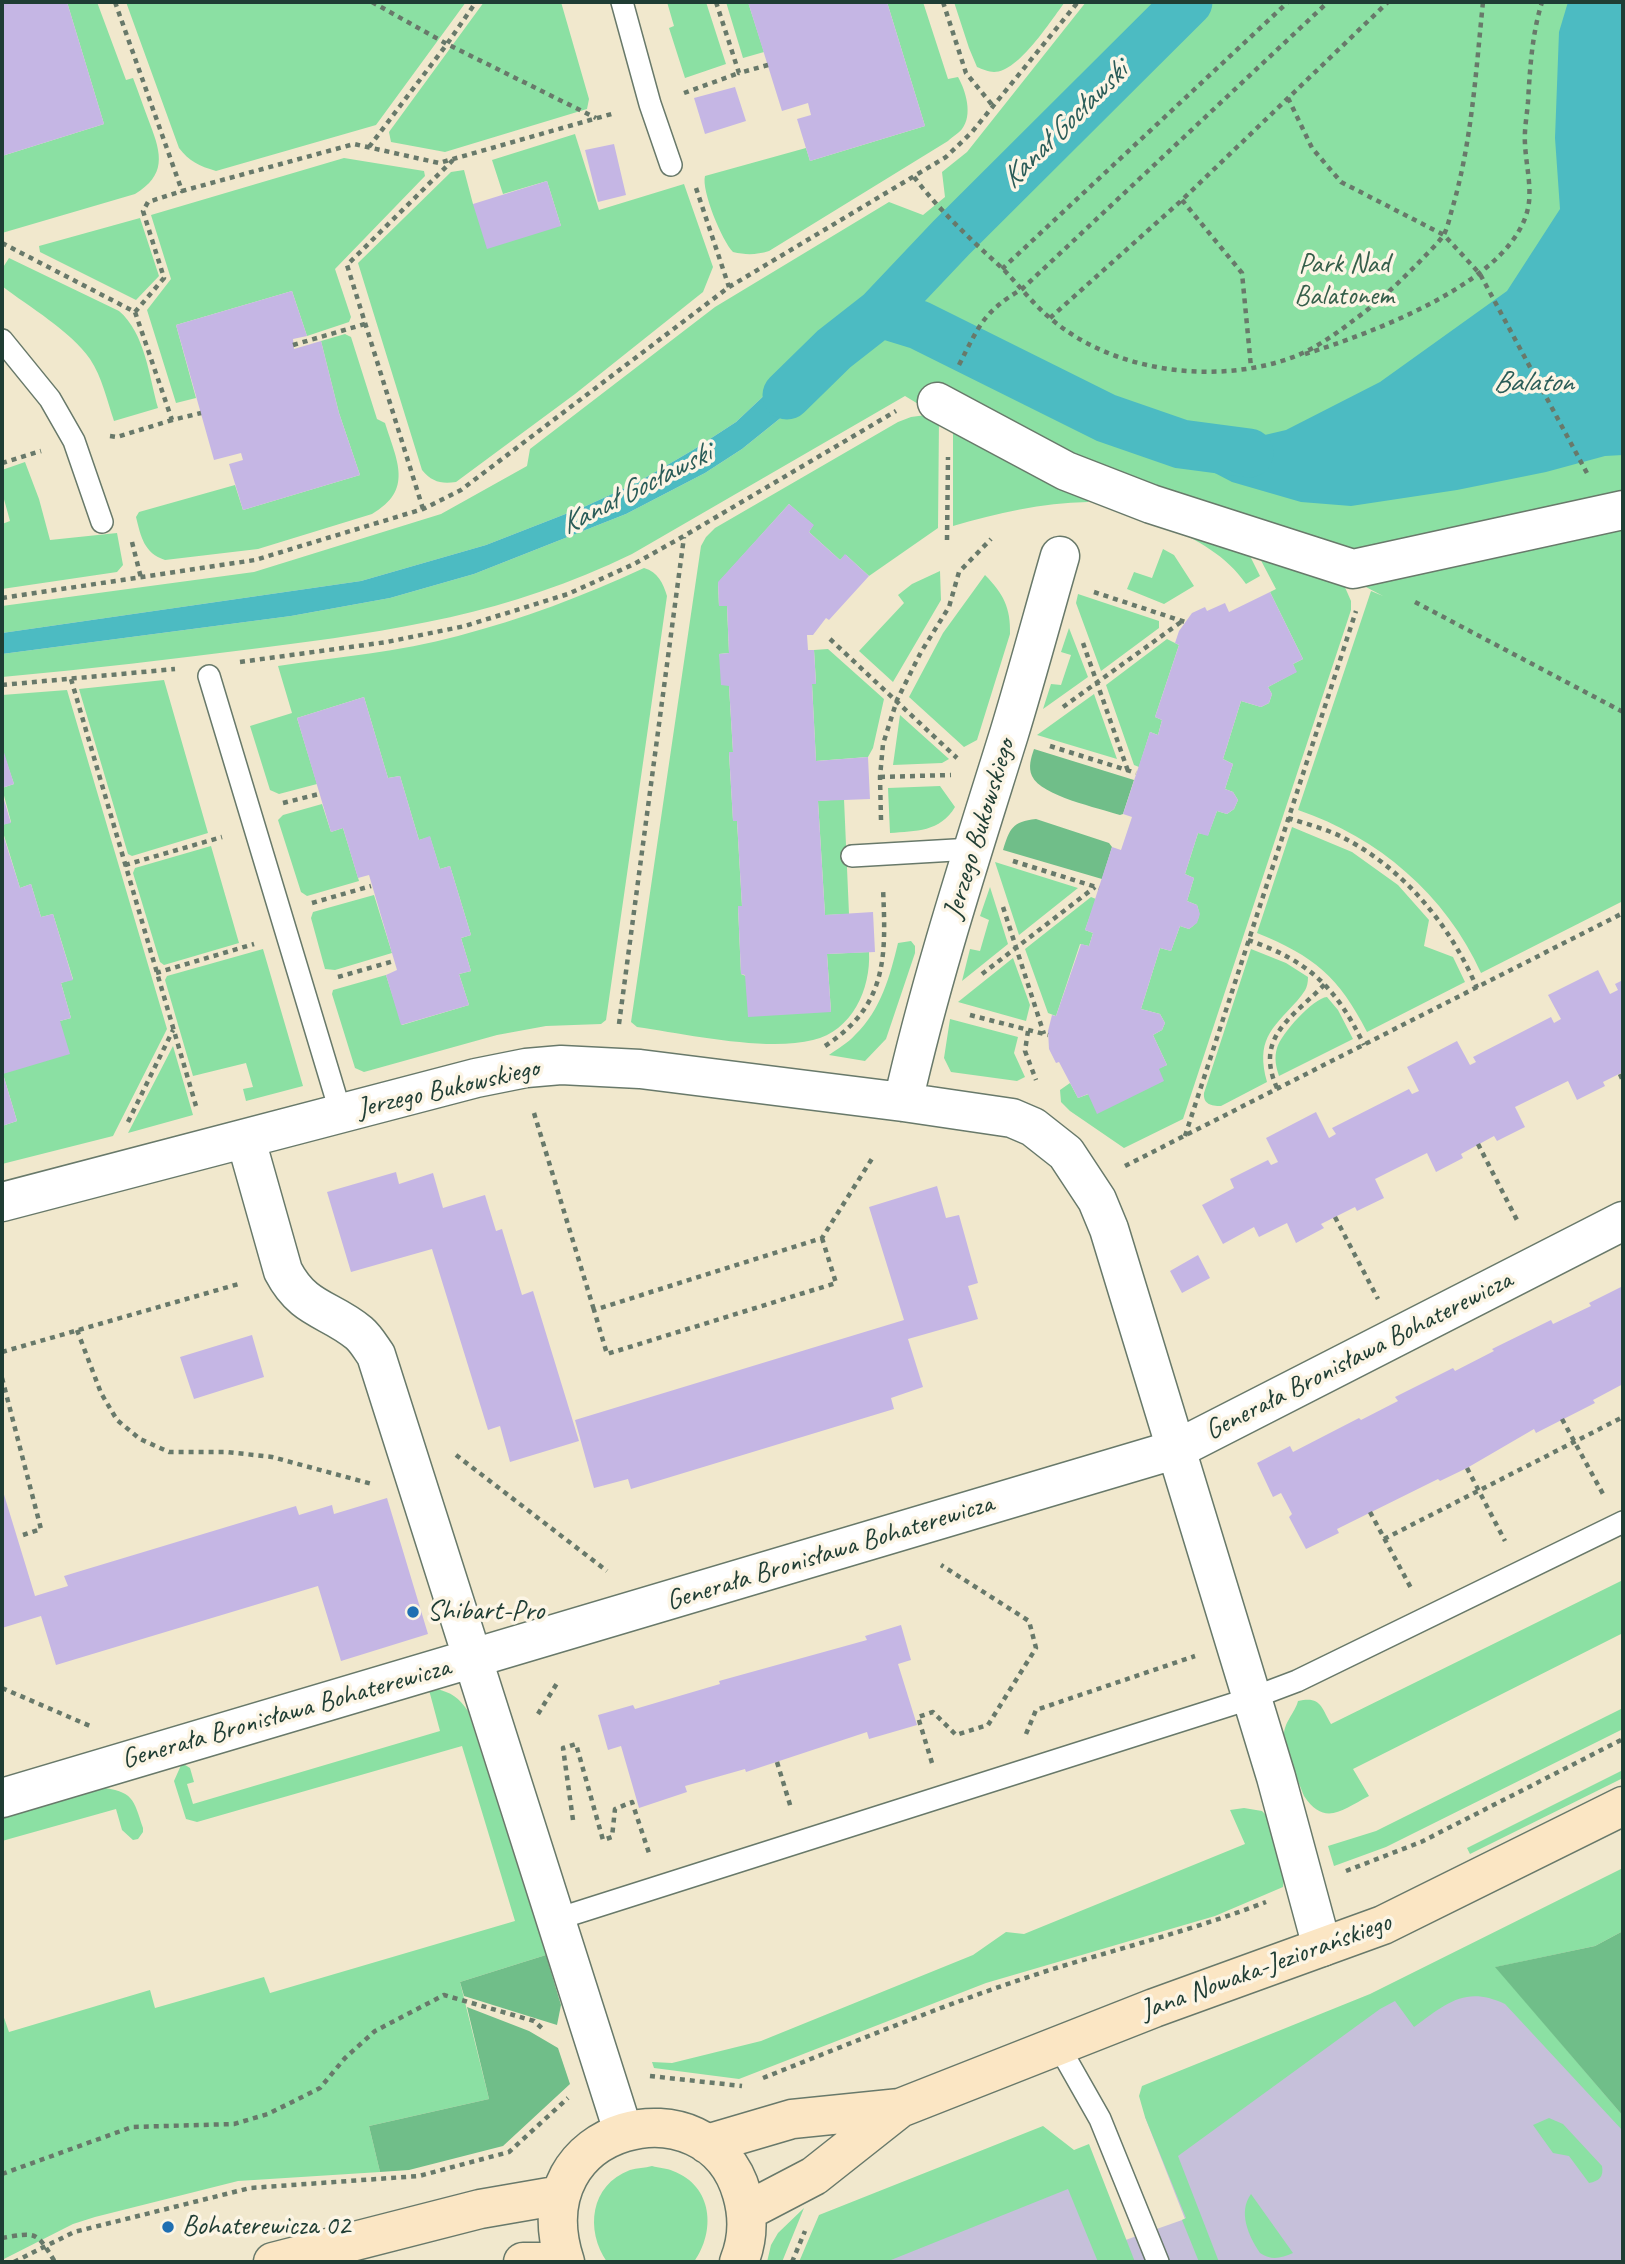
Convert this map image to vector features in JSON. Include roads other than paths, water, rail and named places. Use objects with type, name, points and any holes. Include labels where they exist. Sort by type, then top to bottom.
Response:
[{"type":"street","points":[[946,395],[1066,471],[1151,504],[1353,569],[1623,510]]},
{"type":"street","name":"Jerzego Bukowskiego","points":[[903,1102],[915,1049],[1015,736],[1058,571]]},
{"type":"street","name":"Jerzego Bukowskiego","points":[[2,1202],[476,1078],[526,1068],[561,1065],[640,1069],[903,1102],[1012,1118],[1033,1127],[1066,1153],[1097,1200],[1110,1229],[1252,1698],[1322,1947]]},
{"type":"street","points":[[246,1140],[283,1271],[291,1286],[302,1298],[359,1333],[376,1355],[622,2132]]},
{"type":"street","name":"Generała Bronisława Bohaterewicza","points":[[2,1798],[1177,1449],[1623,1221]]},
{"type":"street","name":"Jana Nowaka-Jeziorańskiego","points":[[707,2144],[792,2119],[900,2108],[1154,2008],[1383,1925],[1623,1806]]},
{"type":"street","name":"Jana Nowaka-Jeziorańskiego","points":[[747,2211],[814,2176],[900,2108]]},
{"type":"street","points":[[565,2262],[558,2241],[557,2218],[561,2195],[570,2173],[585,2155],[607,2139],[622,2132],[658,2127],[684,2133],[707,2144],[726,2162],[740,2186],[747,2211],[747,2236],[739,2262]]},
{"type":"street","points":[[273,2262],[480,2209],[561,2195]]},
{"type":"street","points":[[523,2262],[548,2262]]},
{"type":"lane","points":[[622,2],[650,104],[671,165]]},
{"type":"lane","points":[[2,340],[50,399],[68,430],[102,522]]},
{"type":"lane","points":[[209,676],[341,1114]]},
{"type":"lane","points":[[852,856],[979,851]]},
{"type":"lane","points":[[554,1920],[1252,1698],[1308,1675],[1623,1522]]},
{"type":"lane","points":[[1058,2045],[1100,2119],[1157,2262]]},
{"type":"water","name":"Balaton","points":[[1568,2],[1623,2],[1623,455],[1605,456],[1546,472],[1457,490],[1351,506],[1301,502],[1232,482],[1188,459],[1181,444],[1188,439],[1222,441],[1252,438],[1286,430],[1380,382],[1507,291],[1560,209],[1555,138],[1559,32]]},
{"type":"water","points":[[822,341],[846,357],[788,412],[742,449],[705,473],[626,514],[474,574],[390,598],[291,616],[2,654],[2,633],[361,581],[486,545],[586,506],[638,482],[693,450],[736,422]]},
{"type":"waterway","name":"Kanał Gocławski","points":[[787,395],[834,349],[880,313],[951,238],[1188,2]]},
{"type":"waterway","points":[[880,313],[919,325],[1106,418],[1181,444],[1249,453]]},
{"type":"place","name":"Shibart-Pro","points":[[413,1612]]},
{"type":"place","name":"Bohaterewicza 02","points":[[168,2227]]},
{"type":"park label","name":"Park Nad Balatonem","points":[[1344,281]]}]
